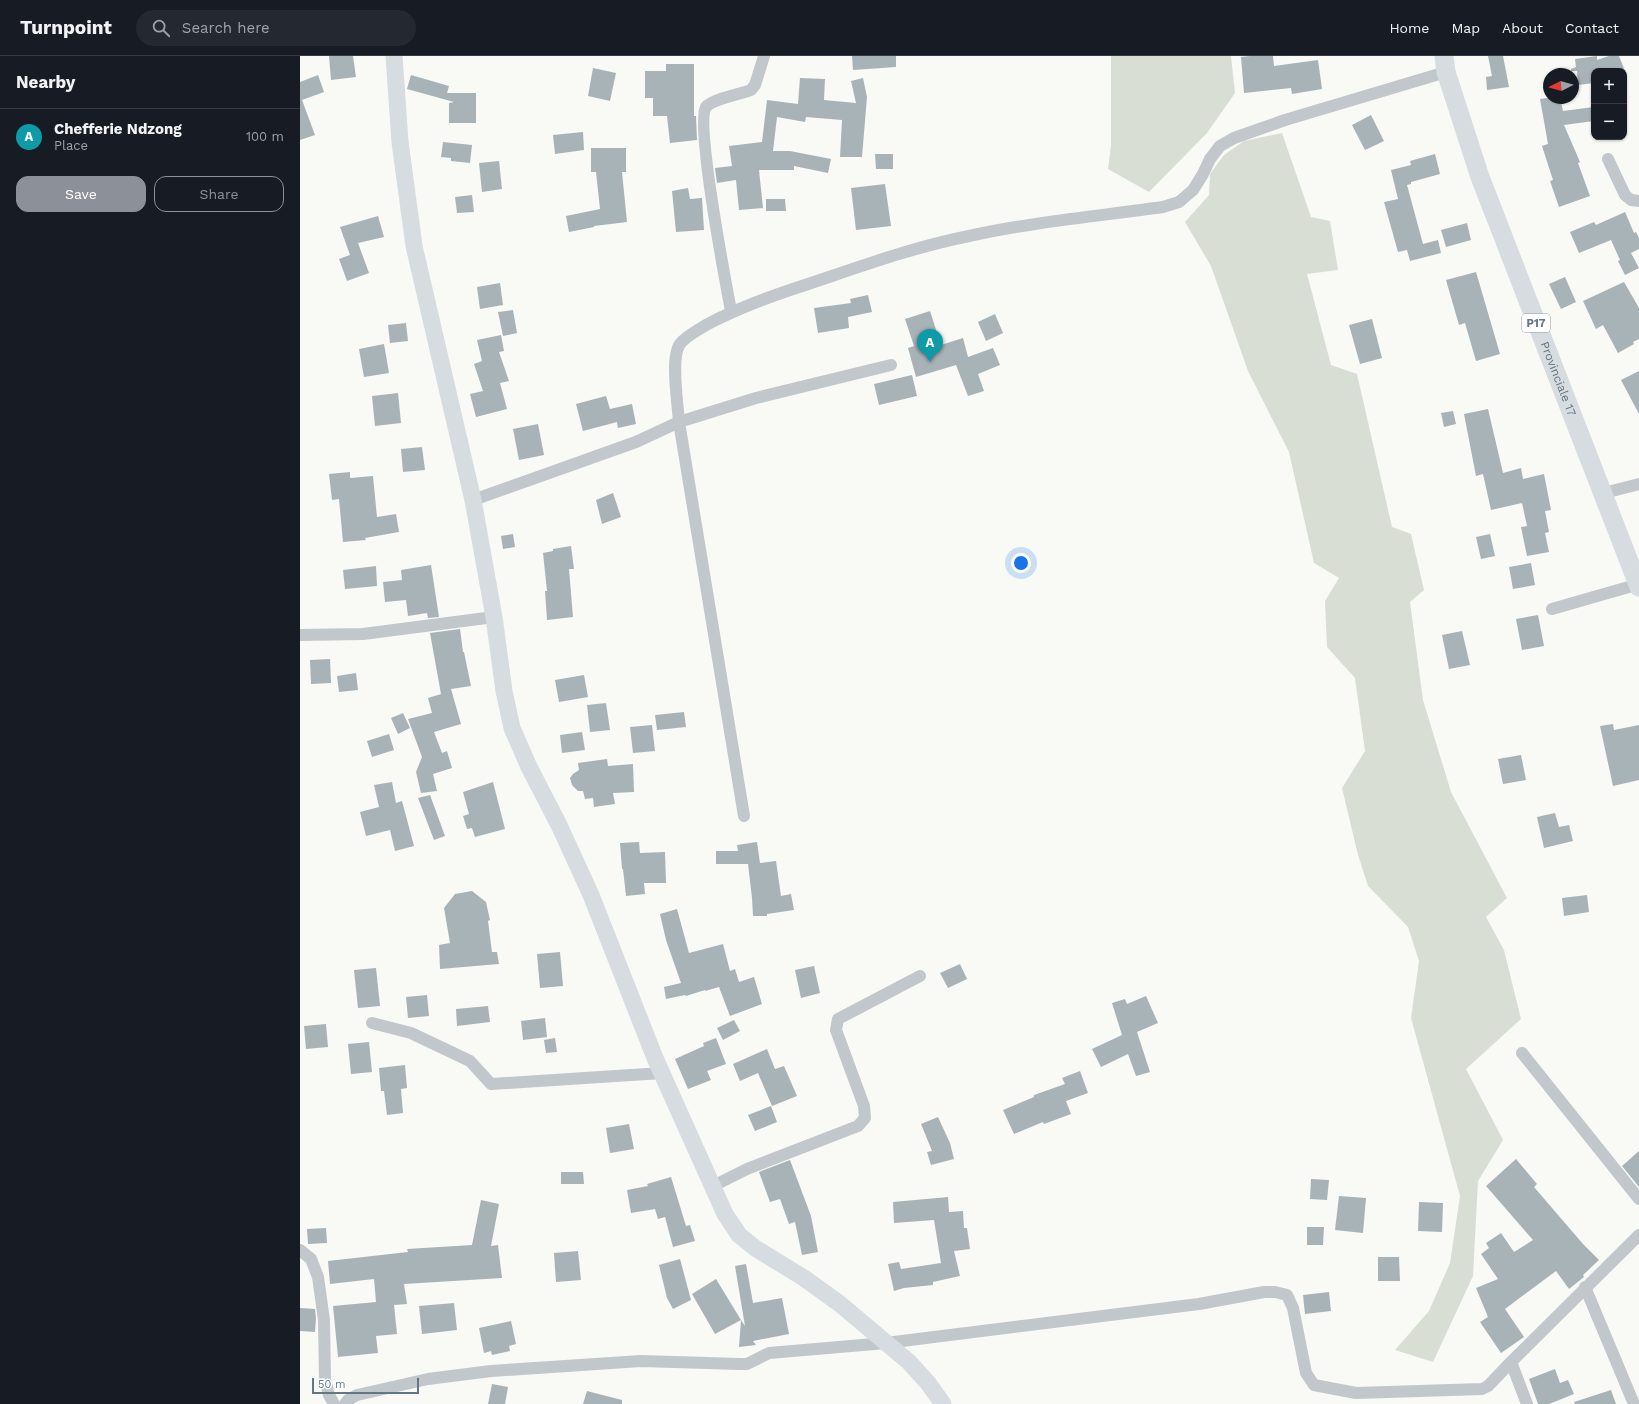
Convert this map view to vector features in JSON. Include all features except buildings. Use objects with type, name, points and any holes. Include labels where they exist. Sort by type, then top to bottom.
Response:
[{"type":"main road","name":"Provinciale 17","points":[[1445,64],[1480,178],[1639,585]]},
{"type":"street","points":[[394,56],[400,142],[414,246],[474,500],[494,617],[504,691],[512,728],[529,767],[559,825],[591,895],[662,1073],[725,1214],[739,1235],[755,1248],[804,1278],[840,1304],[914,1367],[943,1404]]},
{"type":"street","points":[[731,311],[716,228],[706,154],[703,114],[706,106],[751,90],[755,86],[764,56]]},
{"type":"street","points":[[744,816],[679,422],[675,366],[676,354],[679,345],[687,337],[731,311],[918,248],[968,236],[1057,220],[1163,207],[1178,202],[1193,190],[1210,159],[1220,146],[1234,138],[1445,64]]},
{"type":"street","points":[[1608,159],[1625,195],[1631,200],[1639,201]]},
{"type":"street","points":[[474,500],[636,442],[679,422],[756,398],[891,365]]},
{"type":"street","points":[[1604,493],[1639,484]]},
{"type":"street","points":[[1552,609],[1639,585]]},
{"type":"street","points":[[300,635],[362,634],[494,617]]},
{"type":"street","points":[[713,1186],[768,1160],[858,1126],[865,1118],[864,1106],[836,1030],[838,1020],[920,976]]},
{"type":"street","points":[[372,1023],[411,1033],[470,1062],[491,1084],[662,1073]]},
{"type":"street","points":[[1522,1053],[1639,1199]]},
{"type":"street","points":[[345,1404],[348,1400],[357,1395],[387,1388],[428,1379],[491,1370],[642,1361],[747,1364],[769,1353],[886,1343],[1199,1304],[1264,1292],[1275,1292],[1287,1295],[1293,1308],[1306,1373],[1314,1385],[1356,1393],[1482,1389],[1488,1386],[1585,1287],[1639,1235]]},
{"type":"street","points":[[300,1250],[311,1259],[318,1277],[324,1320],[326,1380],[329,1395],[334,1404]]},
{"type":"street","points":[[1585,1287],[1634,1404]]},
{"type":"street","points":[[1511,1362],[1527,1404]]},
{"type":"shaded area","points":[[1111,56],[1231,56],[1235,93],[1207,133],[1149,192],[1108,169],[1111,145]]},
{"type":"shaded area","points":[[1282,133],[1311,217],[1330,221],[1338,270],[1307,274],[1331,365],[1357,374],[1392,527],[1411,534],[1424,590],[1410,602],[1423,700],[1451,792],[1507,898],[1486,917],[1504,950],[1521,1019],[1466,1069],[1503,1140],[1478,1181],[1473,1276],[1433,1362],[1395,1350],[1429,1311],[1450,1263],[1460,1196],[1411,1018],[1419,961],[1408,927],[1368,886],[1358,855],[1342,788],[1365,751],[1355,678],[1327,647],[1325,601],[1339,578],[1314,563],[1289,452],[1248,371],[1211,266],[1185,222],[1209,195],[1210,174],[1224,155],[1244,141]]},
{"type":"place","name":"Chefferie Ndzong","points":[[930,362]]}]
